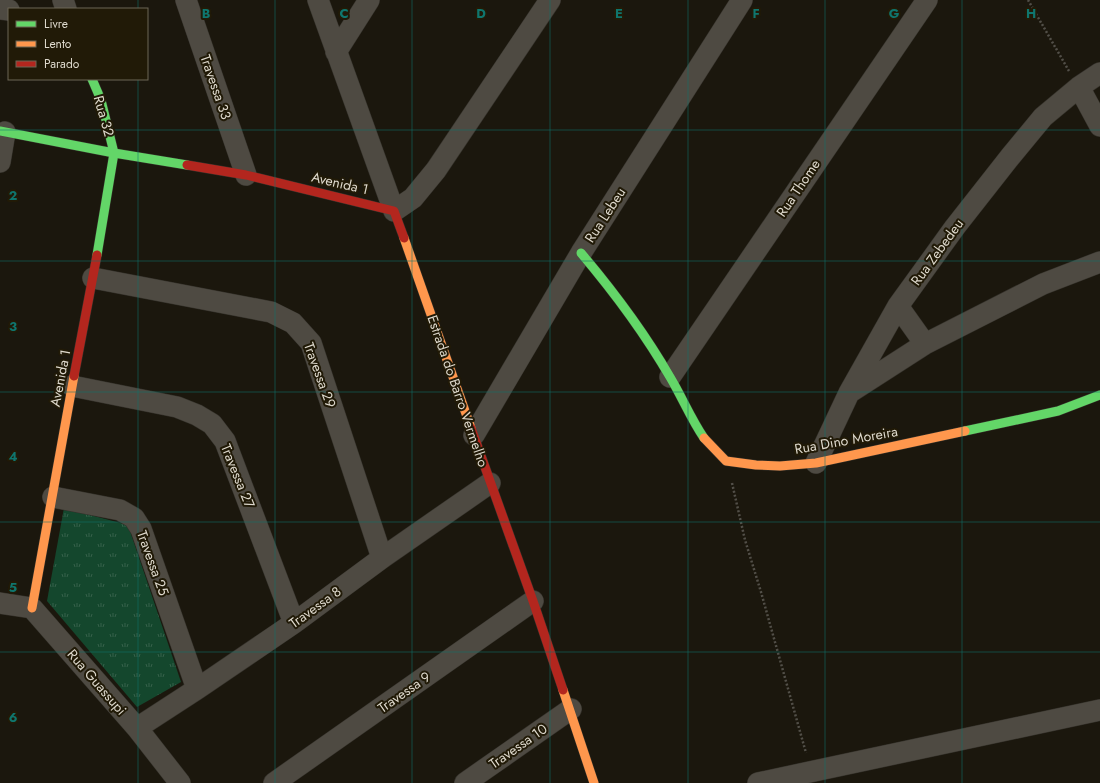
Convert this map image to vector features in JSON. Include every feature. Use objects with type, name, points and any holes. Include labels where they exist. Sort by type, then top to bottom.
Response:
[{"type":"street","name":"Travessa 33","points":[[186,0],[246,175]]},
{"type":"street","name":"Estrada do Barro Vermelho","points":[[318,0],[533,601],[594,783]]},
{"type":"street","points":[[336,52],[370,0]]},
{"type":"street","points":[[394,210],[413,198],[436,170],[550,0]]},
{"type":"street","name":"Rua Lebeu","points":[[474,435],[581,253],[742,0]]},
{"type":"street","name":"Rua Thome","points":[[670,377],[927,0]]},
{"type":"street","name":"Rua Zebedeu","points":[[816,463],[850,393],[898,306],[955,227],[1043,117],[1078,87],[1100,73]]},
{"type":"street","name":"Rua 32","points":[[92,80],[102,106],[114,153]]},
{"type":"street","points":[[1078,87],[1100,126]]},
{"type":"street","name":"Avenida 1","points":[[3,131],[114,153],[246,175],[394,210]]},
{"type":"street","points":[[0,162],[3,131]]},
{"type":"street","name":"Avenida 1","points":[[32,608],[93,278],[114,153]]},
{"type":"street","points":[[581,253],[610,287],[639,327],[670,377],[702,437],[726,460]]},
{"type":"street","points":[[850,393],[925,344],[1043,284],[1100,262]]},
{"type":"street","name":"Travessa 29","points":[[93,278],[271,312],[293,323],[311,343],[382,558]]},
{"type":"street","points":[[898,306],[925,344]]},
{"type":"street","name":"Travessa 27","points":[[72,386],[177,407],[197,415],[212,424],[225,441],[294,623]]},
{"type":"street","name":"Rua Dino Moreira","points":[[726,460],[756,465],[780,466],[816,463],[1058,411],[1100,395]]},
{"type":"street","name":"Travessa 8","points":[[137,728],[294,623],[382,558],[490,483]]},
{"type":"street","name":"Travessa 25","points":[[53,497],[120,510],[134,518],[141,529],[197,689]]},
{"type":"street","name":"Travessa 9","points":[[274,783],[533,601]]},
{"type":"street","points":[[0,603],[32,608]]},
{"type":"street","name":"Rua Guassupi","points":[[32,608],[137,728],[180,783]]},
{"type":"street","name":"Travessa 10","points":[[465,783],[570,709]]},
{"type":"street","points":[[758,783],[1100,710]]},
{"type":"path","points":[[1028,0],[1078,87]]},
{"type":"path","points":[[726,460],[745,540],[811,771]]},
{"type":"green space","points":[[64,508],[128,525],[181,682],[137,707],[47,601]]},
{"type":"traffic: fast","points":[[92,80],[101,100],[114,153],[97,255]]},
{"type":"traffic: fast","points":[[0,131],[114,153],[187,165]]},
{"type":"traffic: fast","points":[[581,253],[605,282],[650,344],[704,438]]},
{"type":"traffic: fast","points":[[965,431],[1058,411],[1100,395]]},
{"type":"traffic: slow","points":[[404,238],[471,428]]},
{"type":"traffic: slow","points":[[32,608],[74,376]]},
{"type":"traffic: slow","points":[[704,438],[726,461],[756,465],[780,466],[816,463],[965,431]]},
{"type":"traffic: slow","points":[[563,690],[594,783]]},
{"type":"traffic: jam","points":[[187,165],[246,175],[394,211],[404,238]]},
{"type":"traffic: jam","points":[[74,376],[97,255]]},
{"type":"traffic: jam","points":[[471,428],[563,690]]}]
